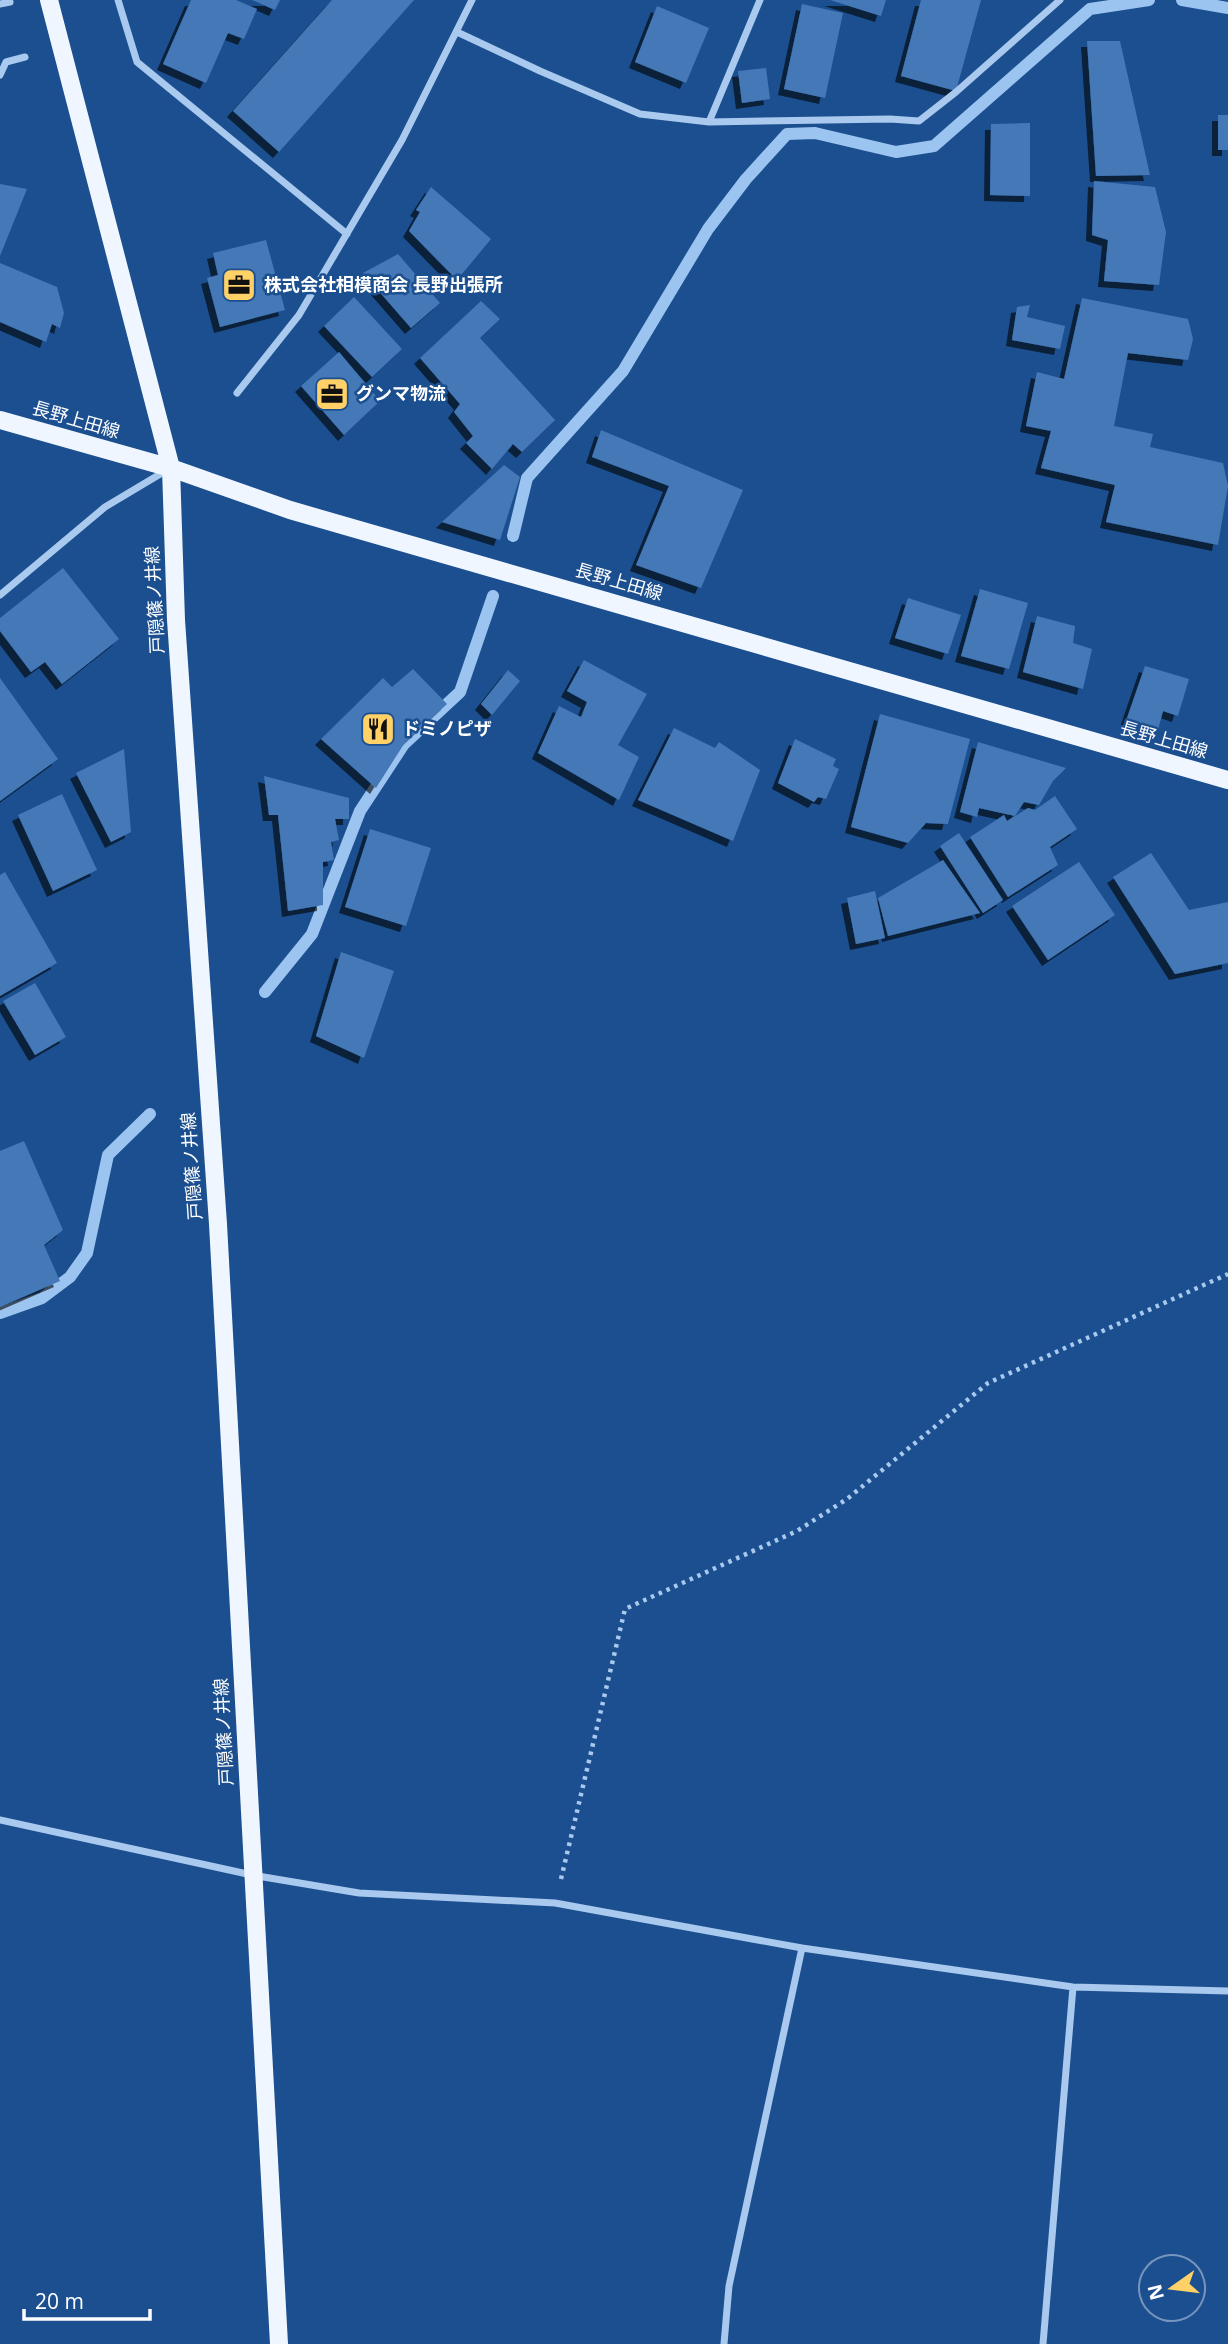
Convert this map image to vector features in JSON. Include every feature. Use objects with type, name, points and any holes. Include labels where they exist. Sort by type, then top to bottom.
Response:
[{"type":"main road","name":"戸隠篠ノ井線","points":[[49,0],[171,468],[176,620],[218,1224],[279,2344]]},
{"type":"main road","name":"長野上田線","points":[[0,420],[171,468],[290,510],[1228,780]]},
{"type":"street","points":[[118,0],[137,62],[347,234]]},
{"type":"street","points":[[237,393],[299,315],[402,141],[472,0]]},
{"type":"street","points":[[709,122],[760,0]]},
{"type":"street","points":[[457,32],[640,114],[709,122],[890,119],[919,121],[1060,0]]},
{"type":"street","points":[[0,4],[10,2]]},
{"type":"street","points":[[0,75],[6,62],[25,57]]},
{"type":"street","points":[[0,595],[105,507],[171,468]]},
{"type":"street","points":[[0,1820],[252,1875],[359,1893],[555,1903],[802,1948],[1073,1987],[1228,1991]]},
{"type":"street","points":[[724,2344],[729,2286],[802,1948]]},
{"type":"street","points":[[1043,2344],[1073,1987]]},
{"type":"path","points":[[555,1903],[625,1609],[797,1531],[847,1499],[988,1383],[1228,1274]]},
{"type":"building","points":[[191,0],[236,0],[257,9],[244,39],[228,33],[206,83],[163,64]]},
{"type":"building","points":[[252,0],[280,0],[275,10]]},
{"type":"building","points":[[332,0],[414,0],[279,152],[233,111]]},
{"type":"building","points":[[830,0],[886,0],[881,16]]},
{"type":"building","points":[[921,0],[981,0],[956,91],[901,76]]},
{"type":"building","points":[[802,4],[843,13],[825,98],[784,89]]},
{"type":"building","points":[[657,6],[709,28],[686,83],[635,62]]},
{"type":"building","points":[[1087,41],[1120,41],[1150,175],[1096,176]]},
{"type":"building","points":[[766,68],[770,99],[742,103],[738,71]]},
{"type":"building","points":[[1218,115],[1228,115],[1228,150],[1218,150]]},
{"type":"building","points":[[1030,123],[1030,196],[990,195],[991,124]]},
{"type":"building","points":[[1094,181],[1155,187],[1166,232],[1159,285],[1104,281],[1108,240],[1092,235]]},
{"type":"building","points":[[0,184],[27,189],[0,256]]},
{"type":"building","points":[[431,187],[491,239],[457,280],[409,231],[420,212],[416,210]]},
{"type":"building","points":[[266,240],[285,310],[220,327],[207,278],[218,275],[213,253]]},
{"type":"building","points":[[398,254],[440,303],[411,328],[363,273]]},
{"type":"building","points":[[0,263],[57,287],[64,313],[60,328],[52,324],[46,342],[0,322]]},
{"type":"building","points":[[354,297],[402,349],[372,377],[324,326]]},
{"type":"building","points":[[1082,298],[1188,319],[1193,339],[1188,360],[1128,353],[1114,426],[1153,434],[1150,447],[1223,463],[1228,486],[1218,545],[1106,522],[1115,485],[1041,468],[1051,431],[1026,426],[1037,372],[1064,379]]},
{"type":"building","points":[[481,301],[500,319],[480,338],[555,420],[522,452],[513,444],[492,469],[466,443],[473,436],[454,412],[460,404],[420,358]]},
{"type":"building","points":[[1030,305],[1027,317],[1065,326],[1060,349],[1012,340],[1017,307]]},
{"type":"building","points":[[339,352],[380,401],[344,435],[301,386]]},
{"type":"building","points":[[601,430],[743,490],[701,588],[636,565],[669,486],[592,457]]},
{"type":"building","points":[[504,465],[520,477],[500,540],[442,522]]},
{"type":"building","points":[[63,568],[119,639],[62,684],[45,662],[31,672],[0,631],[0,618]]},
{"type":"building","points":[[980,589],[1028,603],[1009,669],[961,656]]},
{"type":"building","points":[[908,598],[961,615],[948,654],[895,638]]},
{"type":"building","points":[[1037,616],[1075,626],[1073,643],[1092,649],[1083,689],[1023,672]]},
{"type":"building","points":[[584,660],[647,694],[618,745],[639,757],[619,800],[538,753],[559,706],[581,717],[587,702],[567,691]]},
{"type":"building","points":[[1145,666],[1189,679],[1178,716],[1163,711],[1158,730],[1126,721]]},
{"type":"building","points":[[413,669],[447,704],[404,744],[376,788],[321,739],[383,678],[392,687]]},
{"type":"building","points":[[508,670],[520,681],[492,715],[481,704]]},
{"type":"building","points":[[0,678],[58,759],[0,801]]},
{"type":"building","points":[[880,714],[970,739],[948,824],[926,823],[908,843],[851,827]]},
{"type":"building","points":[[674,728],[715,748],[719,742],[760,770],[733,841],[638,800]]},
{"type":"building","points":[[795,739],[836,759],[833,766],[839,769],[826,799],[818,797],[814,802],[778,783]]},
{"type":"building","points":[[978,742],[1066,768],[1053,781],[1039,805],[1024,802],[1015,816],[979,808],[977,817],[960,812]]},
{"type":"building","points":[[124,749],[131,832],[111,842],[76,773]]},
{"type":"building","points":[[264,776],[349,798],[349,819],[335,819],[339,840],[331,842],[334,860],[323,862],[323,905],[288,911],[278,815],[269,815]]},
{"type":"building","points":[[62,794],[97,870],[53,891],[18,815]]},
{"type":"building","points":[[1055,796],[1077,829],[1050,847],[1058,865],[1008,897],[970,837],[1004,815],[1007,821],[1028,808],[1035,810]]},
{"type":"building","points":[[370,829],[431,848],[406,926],[345,907]]},
{"type":"building","points":[[959,833],[1003,900],[983,913],[940,846]]},
{"type":"building","points":[[1151,853],[1189,910],[1228,902],[1228,963],[1175,974],[1113,877]]},
{"type":"building","points":[[943,860],[980,913],[888,936],[878,898]]},
{"type":"building","points":[[1079,862],[1115,915],[1048,960],[1012,906]]},
{"type":"building","points":[[5,872],[57,963],[0,996],[0,875]]},
{"type":"building","points":[[875,891],[885,938],[856,944],[847,898]]},
{"type":"building","points":[[341,952],[394,971],[364,1058],[316,1036]]},
{"type":"building","points":[[35,983],[66,1037],[35,1055],[3,1001]]},
{"type":"building","points":[[24,1141],[63,1230],[44,1245],[60,1281],[0,1307],[0,1151]]},
{"type":"waterway","points":[[513,536],[527,478],[623,371],[708,229],[746,179],[787,134],[815,133],[896,152],[934,146],[1090,9],[1149,0]]},
{"type":"waterway","points":[[1182,0],[1228,8]]},
{"type":"waterway","points":[[265,992],[312,934],[360,811],[404,744],[460,692],[493,596]]},
{"type":"waterway","points":[[0,1313],[42,1298],[70,1277],[87,1253],[108,1155],[150,1114]]},
{"type":"place","name":"株式会社相模商会 長野出張所","points":[[239,285]]},
{"type":"place","name":"グンマ物流","points":[[332,394]]},
{"type":"place","name":"ドミノピザ","points":[[378,729]]}]
